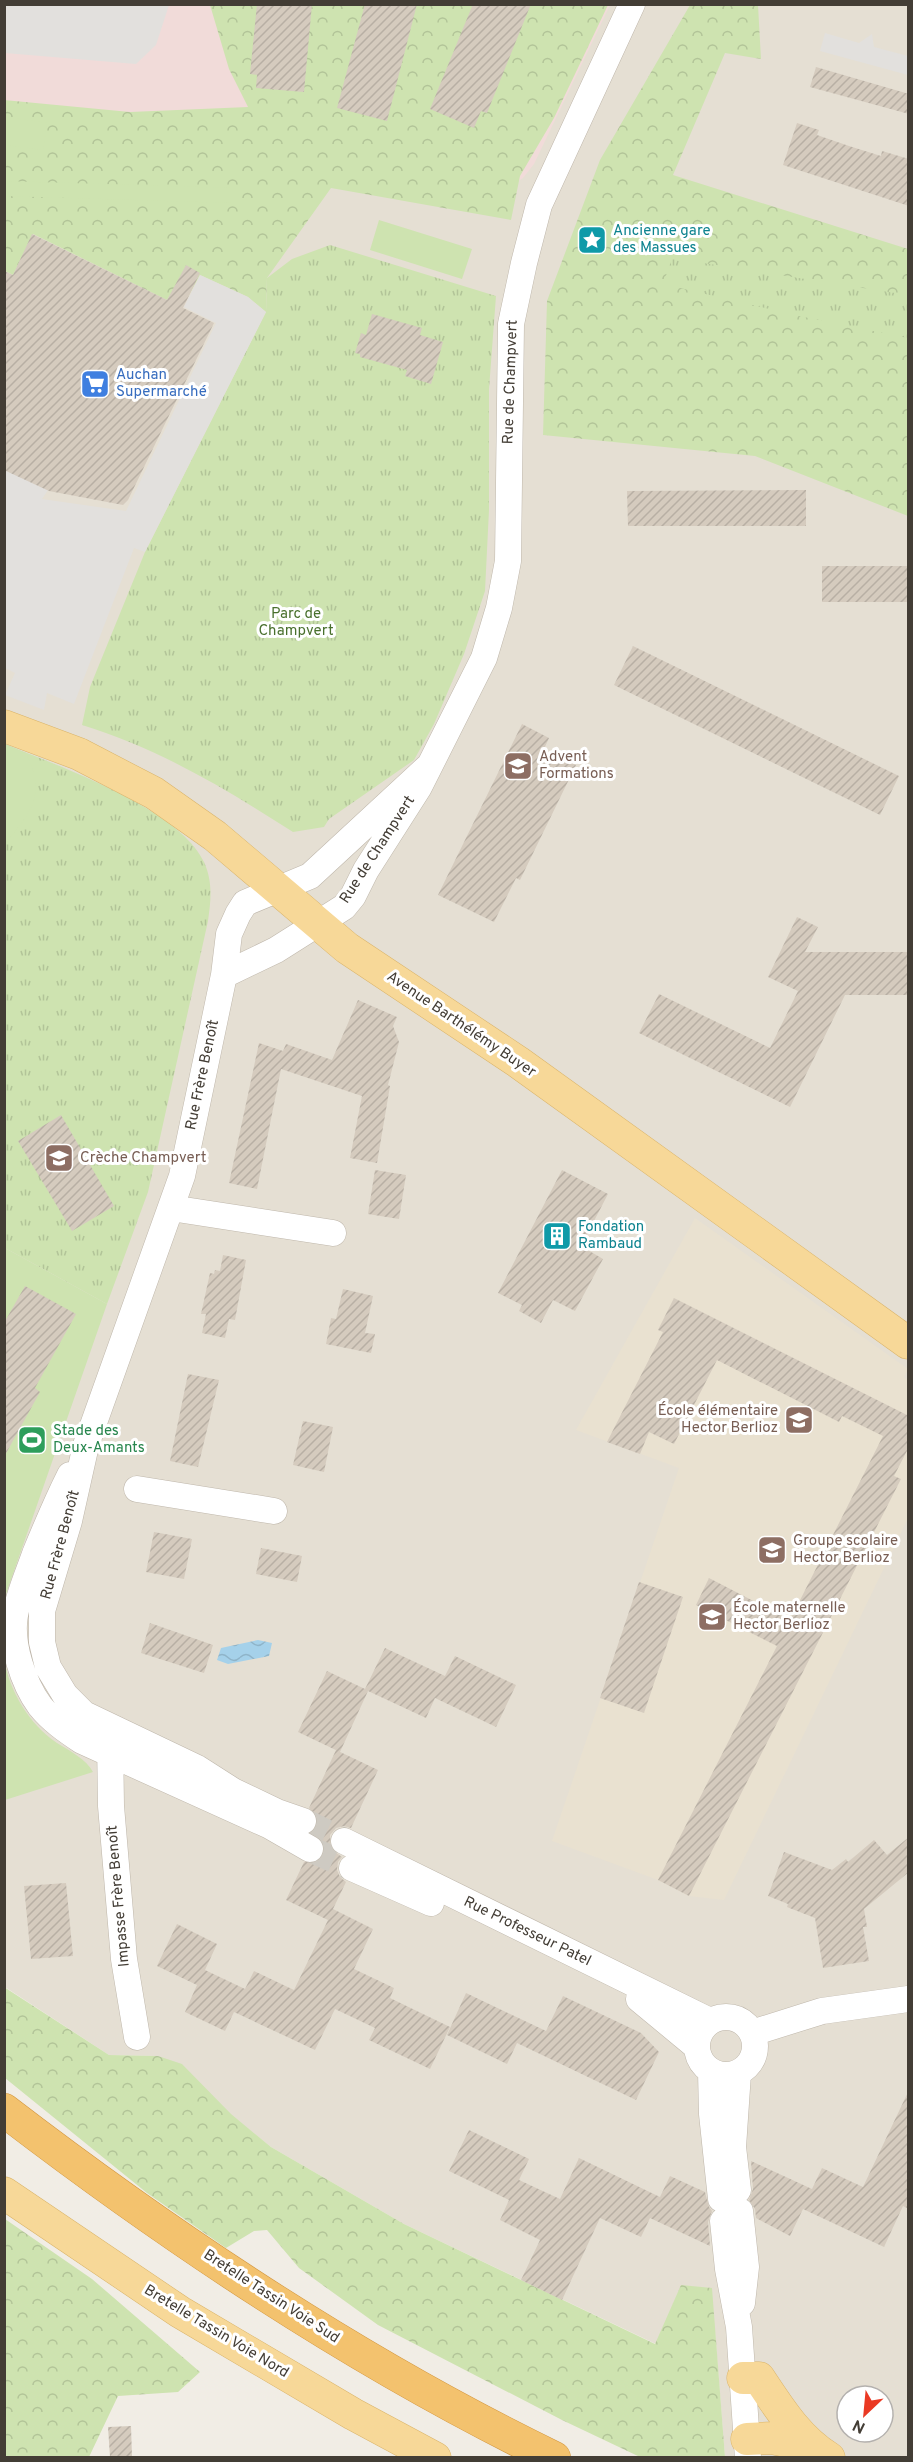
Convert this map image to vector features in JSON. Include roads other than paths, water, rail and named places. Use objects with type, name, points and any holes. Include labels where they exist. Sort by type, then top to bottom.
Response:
[{"type":"highway","name":"Bretelle Tassin Voie Sud","points":[[4,2110],[64,2156],[269,2298],[421,2388],[554,2457]]},
{"type":"main road","name":"Avenue Barthélémy Buyer","points":[[4,726],[79,754],[154,793],[215,836],[316,923],[355,953],[526,1068],[909,1343]]},
{"type":"main road","name":"Bretelle Tassin Voie Nord","points":[[4,2193],[180,2312],[353,2414],[435,2457]]},
{"type":"main road","points":[[743,2378],[759,2378],[778,2406],[820,2452]]},
{"type":"main road","points":[[748,2448],[772,2438],[820,2452]]},
{"type":"street","name":"Rue de Champvert","points":[[224,975],[276,950],[344,907],[353,896],[366,870],[419,787],[484,658],[499,608],[508,561],[511,324],[539,205],[632,4]]},
{"type":"street","name":"Rue de Champvert","points":[[224,975],[229,934],[245,903],[310,876],[429,766]]},
{"type":"street","name":"Rue Frère Benoît","points":[[109,1727],[84,1714],[65,1695],[48,1667],[42,1642],[42,1611],[69,1521],[86,1445],[182,1176],[224,975]]},
{"type":"street","points":[[171,1208],[333,1233]]},
{"type":"street","name":"Rue Frère Benoît","points":[[86,1445],[54,1505],[23,1586],[14,1617],[16,1649],[27,1684],[40,1706],[61,1727],[111,1754]]},
{"type":"street","points":[[137,1489],[274,1511]]},
{"type":"street","points":[[303,1821],[259,1804],[197,1768],[109,1727],[111,1754],[270,1826],[310,1849]]},
{"type":"street","name":"Impasse Frère Benoît","points":[[111,1754],[111,1806],[124,1959],[137,2037]]},
{"type":"street","name":"Rue Professeur Patel","points":[[344,1841],[697,2017],[710,2021]]},
{"type":"street","name":"Rue Professeur Patel","points":[[352,1868],[621,1989],[643,2002],[697,2047]]},
{"type":"street","points":[[752,2033],[822,2010],[909,1999]]},
{"type":"street","points":[[729,2017],[746,2025],[752,2033],[755,2051],[751,2060],[738,2073],[729,2075],[711,2071],[704,2065],[697,2047],[703,2028],[710,2021],[729,2017]]},
{"type":"street","points":[[711,2071],[712,2114],[730,2205]]},
{"type":"street","points":[[738,2073],[728,2269],[739,2327],[748,2448]]},
{"type":"water","points":[[258,1640],[272,1643],[269,1656],[228,1664],[217,1660],[221,1648]]},
{"type":"tunnel","points":[[303,1821],[344,1841]]},
{"type":"tunnel","points":[[310,1849],[352,1868]]},
{"type":"place","name":"Ancienne gare des Massues","points":[[592,240]]},
{"type":"place","name":"Auchan Supermarché","points":[[95,384]]},
{"type":"place","name":"Advent Formations","points":[[518,766]]},
{"type":"place","name":"Crèche Champvert","points":[[59,1158]]},
{"type":"place","name":"Fondation Rambaud","points":[[557,1236]]},
{"type":"place","name":"École élémentaire Hector Berlioz","points":[[799,1420]]},
{"type":"place","name":"Stade des Deux-Amants","points":[[32,1440]]},
{"type":"place","name":"Groupe scolaire Hector Berlioz","points":[[772,1550]]},
{"type":"place","name":"École maternelle Hector Berlioz","points":[[712,1617]]},
{"type":"park label","name":"Parc de Champvert","points":[[296,622]]}]
